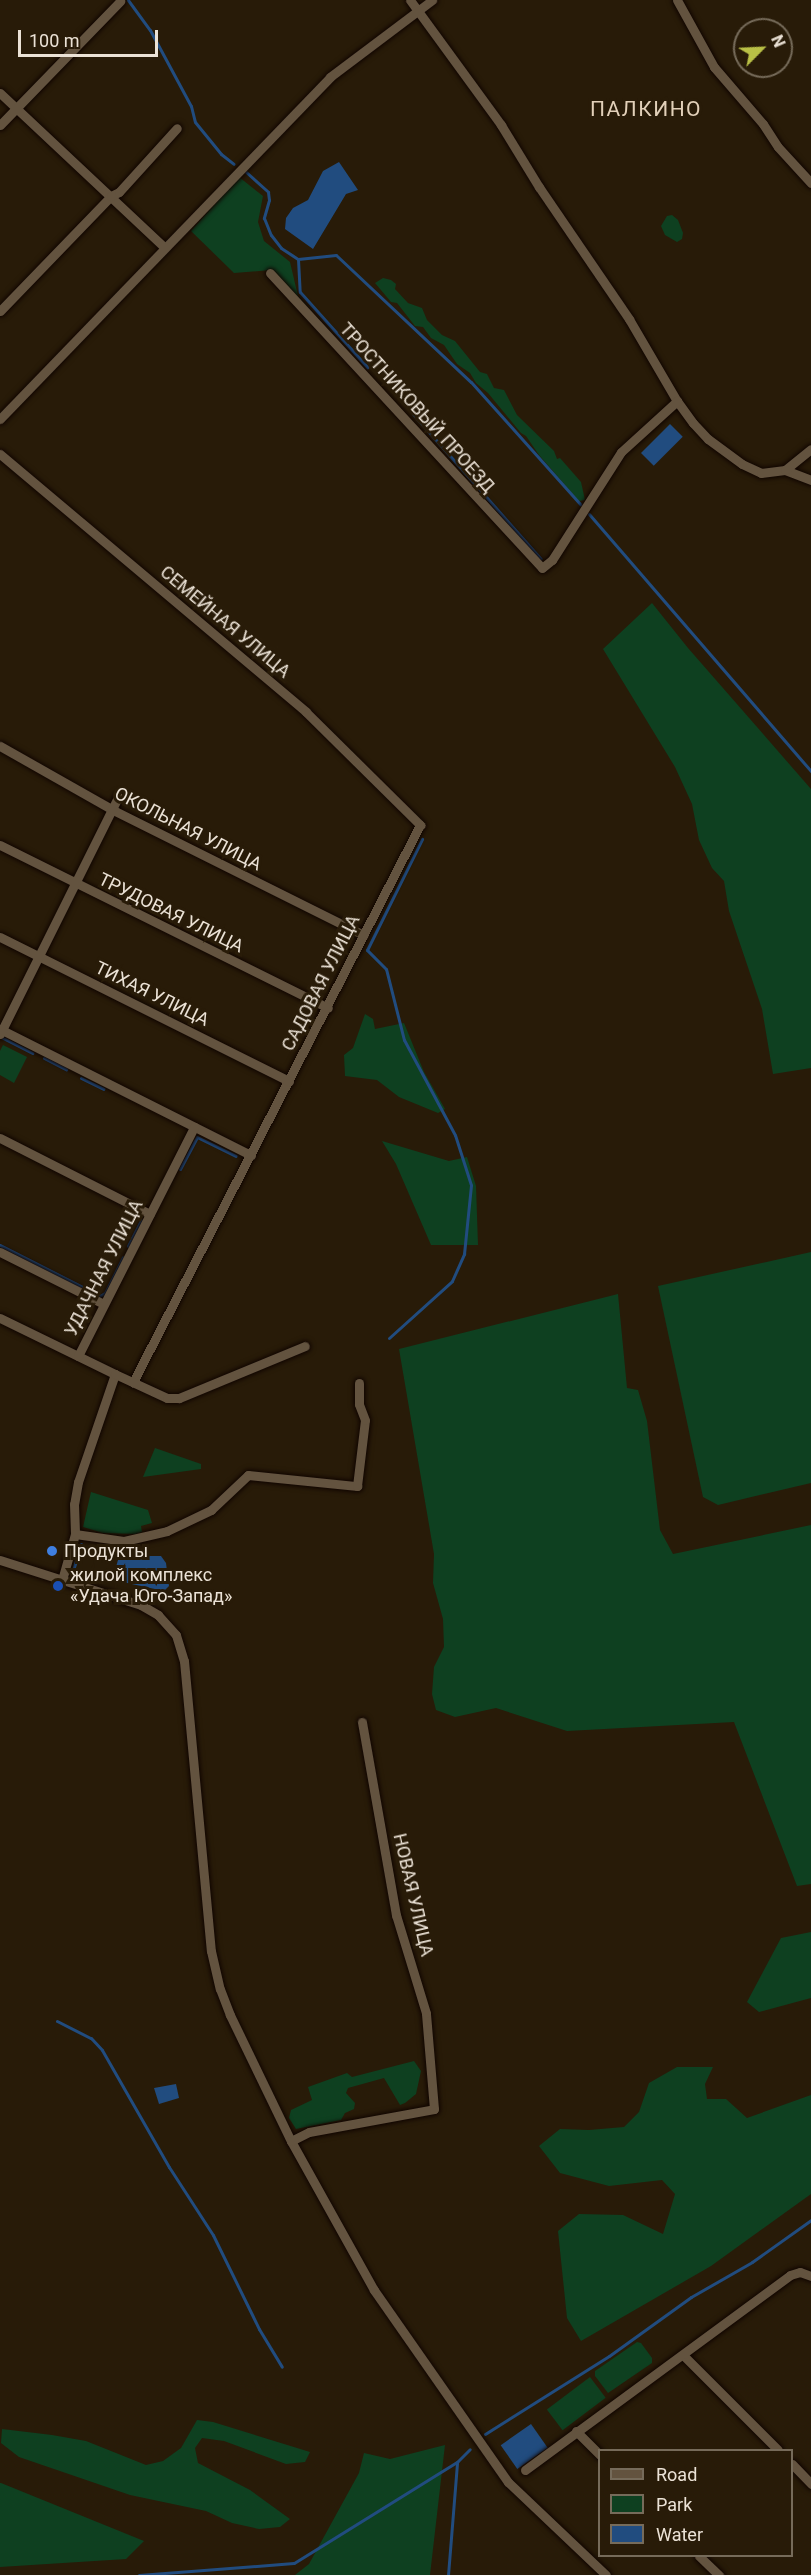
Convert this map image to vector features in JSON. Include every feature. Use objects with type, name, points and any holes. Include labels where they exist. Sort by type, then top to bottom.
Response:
[{"type":"street","points":[[410,0],[501,126],[539,187],[629,319],[677,401],[708,439],[742,464],[761,473],[785,470],[811,480]]},
{"type":"street","points":[[0,418],[330,77],[432,0]]},
{"type":"street","points":[[676,0],[714,67],[763,124],[778,147],[811,183]]},
{"type":"street","points":[[0,125],[120,1]]},
{"type":"street","points":[[0,93],[164,247]]},
{"type":"street","points":[[0,311],[111,196],[119,192],[177,129]]},
{"type":"street","name":"ТРОСТНИКОВЫЙ ПРОЕЗД","points":[[270,273],[539,567],[547,566],[552,560],[621,452],[677,401]]},
{"type":"street","points":[[785,470],[811,449]]},
{"type":"street","name":"СЕМЕЙНАЯ УЛИЦА","points":[[0,454],[306,712],[420,825]]},
{"type":"street","name":"ОКОЛЬНАЯ УЛИЦА","points":[[0,746],[113,810],[364,935]]},
{"type":"street","points":[[118,797],[1,1031],[251,1155]]},
{"type":"street","name":"САДОВАЯ УЛИЦА","points":[[133,1382],[328,1008],[420,825]]},
{"type":"street","name":"ТРУДОВАЯ УЛИЦА","points":[[0,845],[328,1008]]},
{"type":"street","name":"ТИХАЯ УЛИЦА","points":[[0,937],[289,1081]]},
{"type":"street","name":"УДАЧНАЯ УЛИЦА","points":[[194,1127],[78,1356],[167,1398],[179,1398],[305,1346]]},
{"type":"street","points":[[0,1138],[150,1214]]},
{"type":"street","points":[[0,1252],[104,1304]]},
{"type":"street","points":[[0,1318],[78,1356]]},
{"type":"street","points":[[62,1580],[75,1534],[74,1504],[78,1482],[116,1374]]},
{"type":"street","points":[[75,1534],[124,1541],[168,1531],[211,1510],[248,1475],[357,1486],[364,1420],[359,1404],[359,1383]]},
{"type":"street","points":[[0,1560],[147,1608],[168,1624],[179,1641],[184,1661],[213,1961],[230,2015],[291,2141],[374,2290],[508,2482],[606,2575]]},
{"type":"street","name":"НОВАЯ УЛИЦА","points":[[291,2141],[309,2132],[434,2109],[426,2013],[396,1915],[362,1722]]},
{"type":"street","points":[[525,2470],[790,2275],[800,2272],[811,2276]]},
{"type":"street","points":[[683,2355],[776,2449]]},
{"type":"street","points":[[576,2432],[598,2453]]},
{"type":"street","points":[[793,2465],[811,2484]]},
{"type":"street","points":[[700,2557],[719,2575]]},
{"type":"green space","points":[[239,177],[263,196],[258,222],[264,241],[290,262],[298,296],[317,317],[271,270],[234,273],[191,231]]},
{"type":"green space","points":[[672,215],[678,220],[683,233],[682,239],[677,242],[665,235],[661,226],[667,216]]},
{"type":"green space","points":[[383,278],[396,284],[395,289],[408,303],[422,308],[427,320],[442,335],[455,341],[480,372],[487,374],[494,388],[504,390],[517,415],[554,451],[557,459],[560,458],[581,482],[585,500],[579,501],[488,393],[476,383],[470,373],[457,364],[444,345],[431,338],[423,327],[415,326],[397,303],[391,302],[375,283]]},
{"type":"green space","points":[[652,603],[688,648],[811,789],[811,1068],[773,1074],[762,1009],[729,911],[724,881],[712,868],[699,840],[692,804],[675,767],[603,649]]},
{"type":"green space","points":[[365,1014],[373,1019],[375,1029],[404,1023],[424,1072],[445,1109],[438,1113],[399,1097],[377,1080],[345,1076],[344,1055],[353,1048]]},
{"type":"green space","points":[[3,1045],[27,1057],[14,1083],[0,1075],[0,1051]]},
{"type":"green space","points":[[382,1141],[449,1161],[467,1157],[476,1186],[478,1245],[431,1245],[396,1164]]},
{"type":"green space","points":[[811,1252],[811,1483],[718,1505],[703,1497],[658,1286]]},
{"type":"green space","points":[[618,1294],[627,1388],[638,1390],[647,1421],[660,1530],[673,1554],[811,1525],[811,1884],[797,1886],[734,1722],[567,1731],[496,1708],[455,1717],[436,1710],[432,1694],[434,1667],[444,1647],[443,1619],[433,1583],[434,1554],[399,1349]]},
{"type":"green space","points":[[155,1448],[201,1464],[201,1469],[143,1477]]},
{"type":"green space","points":[[91,1492],[148,1510],[152,1523],[141,1526],[142,1532],[136,1534],[103,1533],[83,1527]]},
{"type":"green space","points":[[811,1932],[811,1998],[759,2012],[747,2002],[781,1938]]},
{"type":"green space","points":[[414,2061],[421,2071],[416,2094],[405,2103],[400,2105],[384,2078],[348,2088],[346,2093],[355,2103],[354,2109],[345,2113],[341,2120],[296,2129],[289,2118],[291,2110],[312,2100],[308,2087],[347,2073],[352,2077]]},
{"type":"green space","points":[[677,2067],[713,2067],[705,2084],[707,2099],[726,2099],[747,2118],[811,2095],[811,2194],[711,2266],[581,2341],[567,2318],[558,2231],[579,2214],[623,2215],[663,2234],[675,2194],[662,2180],[609,2186],[560,2173],[539,2146],[560,2129],[589,2130],[624,2127],[639,2112],[649,2083]]},
{"type":"green space","points":[[637,2342],[641,2343],[652,2358],[652,2363],[608,2393],[595,2376],[595,2371]]},
{"type":"green space","points":[[590,2377],[606,2398],[563,2430],[547,2409]]},
{"type":"green space","points":[[197,2420],[213,2422],[310,2452],[305,2462],[286,2464],[224,2441],[202,2438],[195,2448],[198,2463],[250,2490],[290,2519],[280,2527],[259,2529],[232,2523],[206,2511],[130,2495],[19,2457],[1,2443],[2,2429],[52,2435],[86,2441],[146,2465],[163,2461],[181,2448]]},
{"type":"green space","points":[[445,2445],[430,2575],[295,2575],[309,2564],[359,2473],[364,2453],[390,2459]]},
{"type":"green space","points":[[0,2483],[144,2541],[126,2559],[0,2567]]},
{"type":"water","points":[[339,162],[358,190],[346,194],[313,249],[285,229],[286,218],[293,208],[308,200],[323,171]]},
{"type":"water","points":[[670,424],[683,437],[654,466],[641,453]]},
{"type":"water","points":[[122,1556],[161,1556],[166,1563],[169,1586],[164,1591],[118,1581],[114,1574],[118,1560]]},
{"type":"water","points":[[176,2084],[179,2098],[159,2104],[154,2088]]},
{"type":"water","points":[[531,2424],[548,2448],[517,2469],[501,2445]]},
{"type":"waterway","points":[[128,0],[150,30],[191,106],[195,122],[221,154],[234,164]]},
{"type":"waterway","points":[[245,171],[268,192],[269,200],[264,218],[271,235],[281,248],[298,259],[336,255],[471,382],[580,504]]},
{"type":"waterway","points":[[298,259],[300,292],[367,367]]},
{"type":"waterway","points":[[413,414],[541,559]]},
{"type":"waterway","points":[[589,514],[811,771]]},
{"type":"waterway","points":[[389,1338],[452,1281],[464,1254],[471,1185],[455,1135],[404,1040],[386,969],[367,950],[422,839]]},
{"type":"waterway","points":[[3,1038],[32,1053]]},
{"type":"waterway","points":[[44,1058],[66,1069]]},
{"type":"waterway","points":[[81,1078],[104,1089]]},
{"type":"waterway","points":[[180,1169],[197,1137],[236,1156]]},
{"type":"waterway","points":[[128,1246],[141,1220]]},
{"type":"waterway","points":[[0,1245],[100,1296],[105,1293],[123,1257]]},
{"type":"waterway","points":[[81,1544],[73,1571],[75,1575],[94,1581]]},
{"type":"waterway","points":[[57,2021],[91,2038],[102,2050],[169,2167],[213,2235],[259,2329],[282,2367]]},
{"type":"waterway","points":[[485,2434],[609,2356],[691,2297],[752,2262],[811,2220]]},
{"type":"waterway","points":[[139,2575],[294,2563],[457,2462],[470,2449]]},
{"type":"waterway","points":[[448,2575],[457,2463]]},
{"type":"place","name":"Продукты","points":[[52,1551]]},
{"type":"place","name":"жилой комплекс «Удача Юго-Запад»","points":[[58,1586]]},
{"type":"district","name":"ПАЛКИНО","points":[[646,109]]}]
